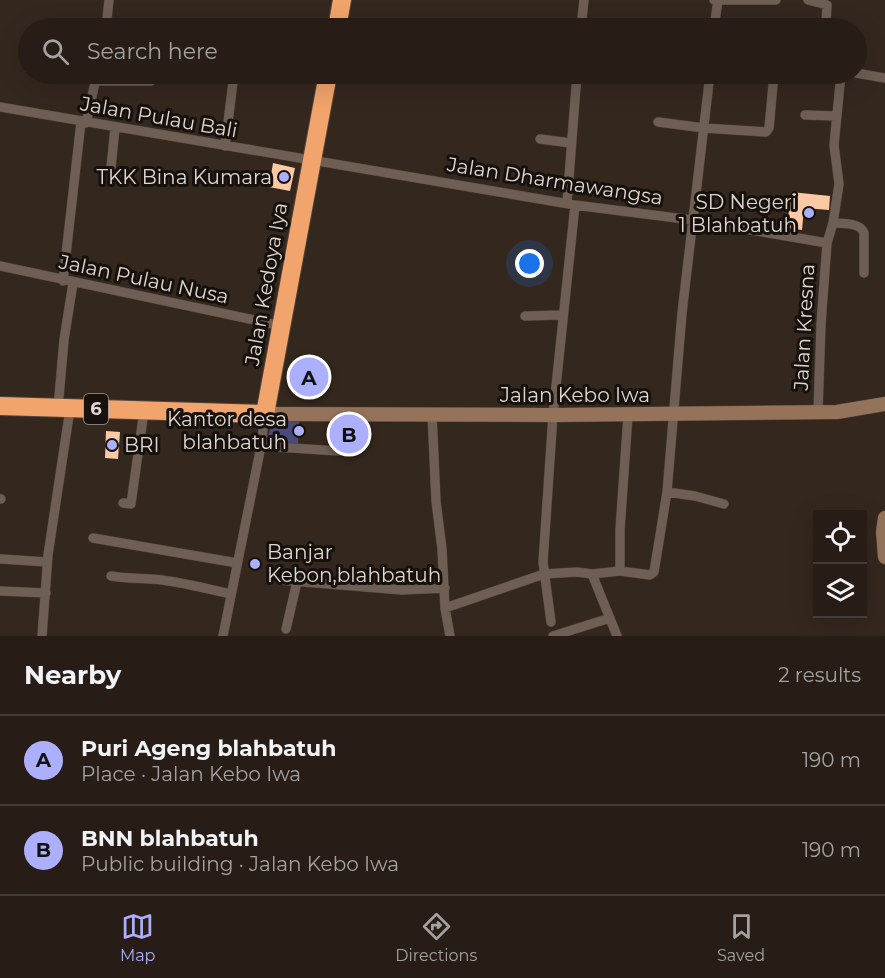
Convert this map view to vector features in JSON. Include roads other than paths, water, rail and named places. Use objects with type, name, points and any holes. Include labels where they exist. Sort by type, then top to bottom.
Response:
[{"type":"highway","points":[[339,18],[342,0]]},
{"type":"highway","name":"Jalan Kedoya Iya","points":[[265,414],[326,84]]},
{"type":"highway","name":"6","points":[[0,406],[265,414]]},
{"type":"main road","name":"Jalan Kebo Iwa","points":[[265,414],[628,415],[818,412],[885,404]]},
{"type":"main road","points":[[885,518],[883,532],[885,557]]},
{"type":"street","points":[[107,18],[109,0]]},
{"type":"street","points":[[582,18],[584,0]]},
{"type":"street","points":[[715,18],[717,0],[776,0]]},
{"type":"street","points":[[807,0],[827,5],[826,18]]},
{"type":"street","points":[[867,75],[885,78]]},
{"type":"street","points":[[42,636],[47,562],[64,408],[64,340],[68,282],[84,122],[94,84]]},
{"type":"street","points":[[225,146],[233,84]]},
{"type":"street","points":[[551,622],[544,571],[553,415],[571,204],[571,143],[576,84]]},
{"type":"street","points":[[445,608],[544,571],[592,574],[620,571],[650,575],[654,572],[666,492],[692,220],[709,84]]},
{"type":"street","points":[[658,122],[766,132],[769,128],[773,84]]},
{"type":"street","name":"Jalan Kresna","points":[[818,412],[827,243],[833,223],[839,184],[834,146],[841,84]]},
{"type":"street","name":"Jalan Pulau Bali","points":[[0,107],[312,161]]},
{"type":"street","points":[[806,115],[837,116]]},
{"type":"street","points":[[111,167],[115,128]]},
{"type":"street","points":[[540,139],[571,143]]},
{"type":"street","name":"Jalan Dharmawangsa","points":[[312,161],[827,243]]},
{"type":"street","points":[[833,223],[862,228],[864,273]]},
{"type":"street","name":"Jalan Pulau Nusa","points":[[0,266],[282,326]]},
{"type":"street","points":[[525,316],[562,315]]},
{"type":"street","points":[[123,503],[131,504],[144,411]]},
{"type":"street","points":[[222,636],[261,446],[265,414]]},
{"type":"street","points":[[432,414],[436,501],[445,608],[450,636]]},
{"type":"street","points":[[620,571],[620,530],[628,415]]},
{"type":"street","points":[[261,446],[338,451]]},
{"type":"street","points":[[666,492],[695,496],[724,504]]},
{"type":"street","points":[[93,538],[237,563]]},
{"type":"street","points":[[1,559],[47,562]]},
{"type":"street","points":[[592,574],[617,636]]},
{"type":"street","points":[[111,576],[184,583],[231,594]]},
{"type":"street","points":[[280,580],[402,590],[445,588]]},
{"type":"street","points":[[286,629],[297,582]]},
{"type":"street","points":[[0,591],[46,593]]},
{"type":"street","points":[[553,636],[578,632],[610,618]]},
{"type":"place","name":"TKK Bina Kumara","points":[[284,177]]},
{"type":"place","name":"SD Negeri 1 Blahbatuh","points":[[809,213]]},
{"type":"place","name":"Puri Ageng blahbatuh","points":[[309,377]]},
{"type":"place","name":"Kantor desa blahbatuh","points":[[299,431]]},
{"type":"place","name":"BNN blahbatuh","points":[[349,434]]},
{"type":"place","name":"BRI","points":[[112,445]]},
{"type":"place","name":"Banjar Kebon,blahbatuh","points":[[255,564]]}]
